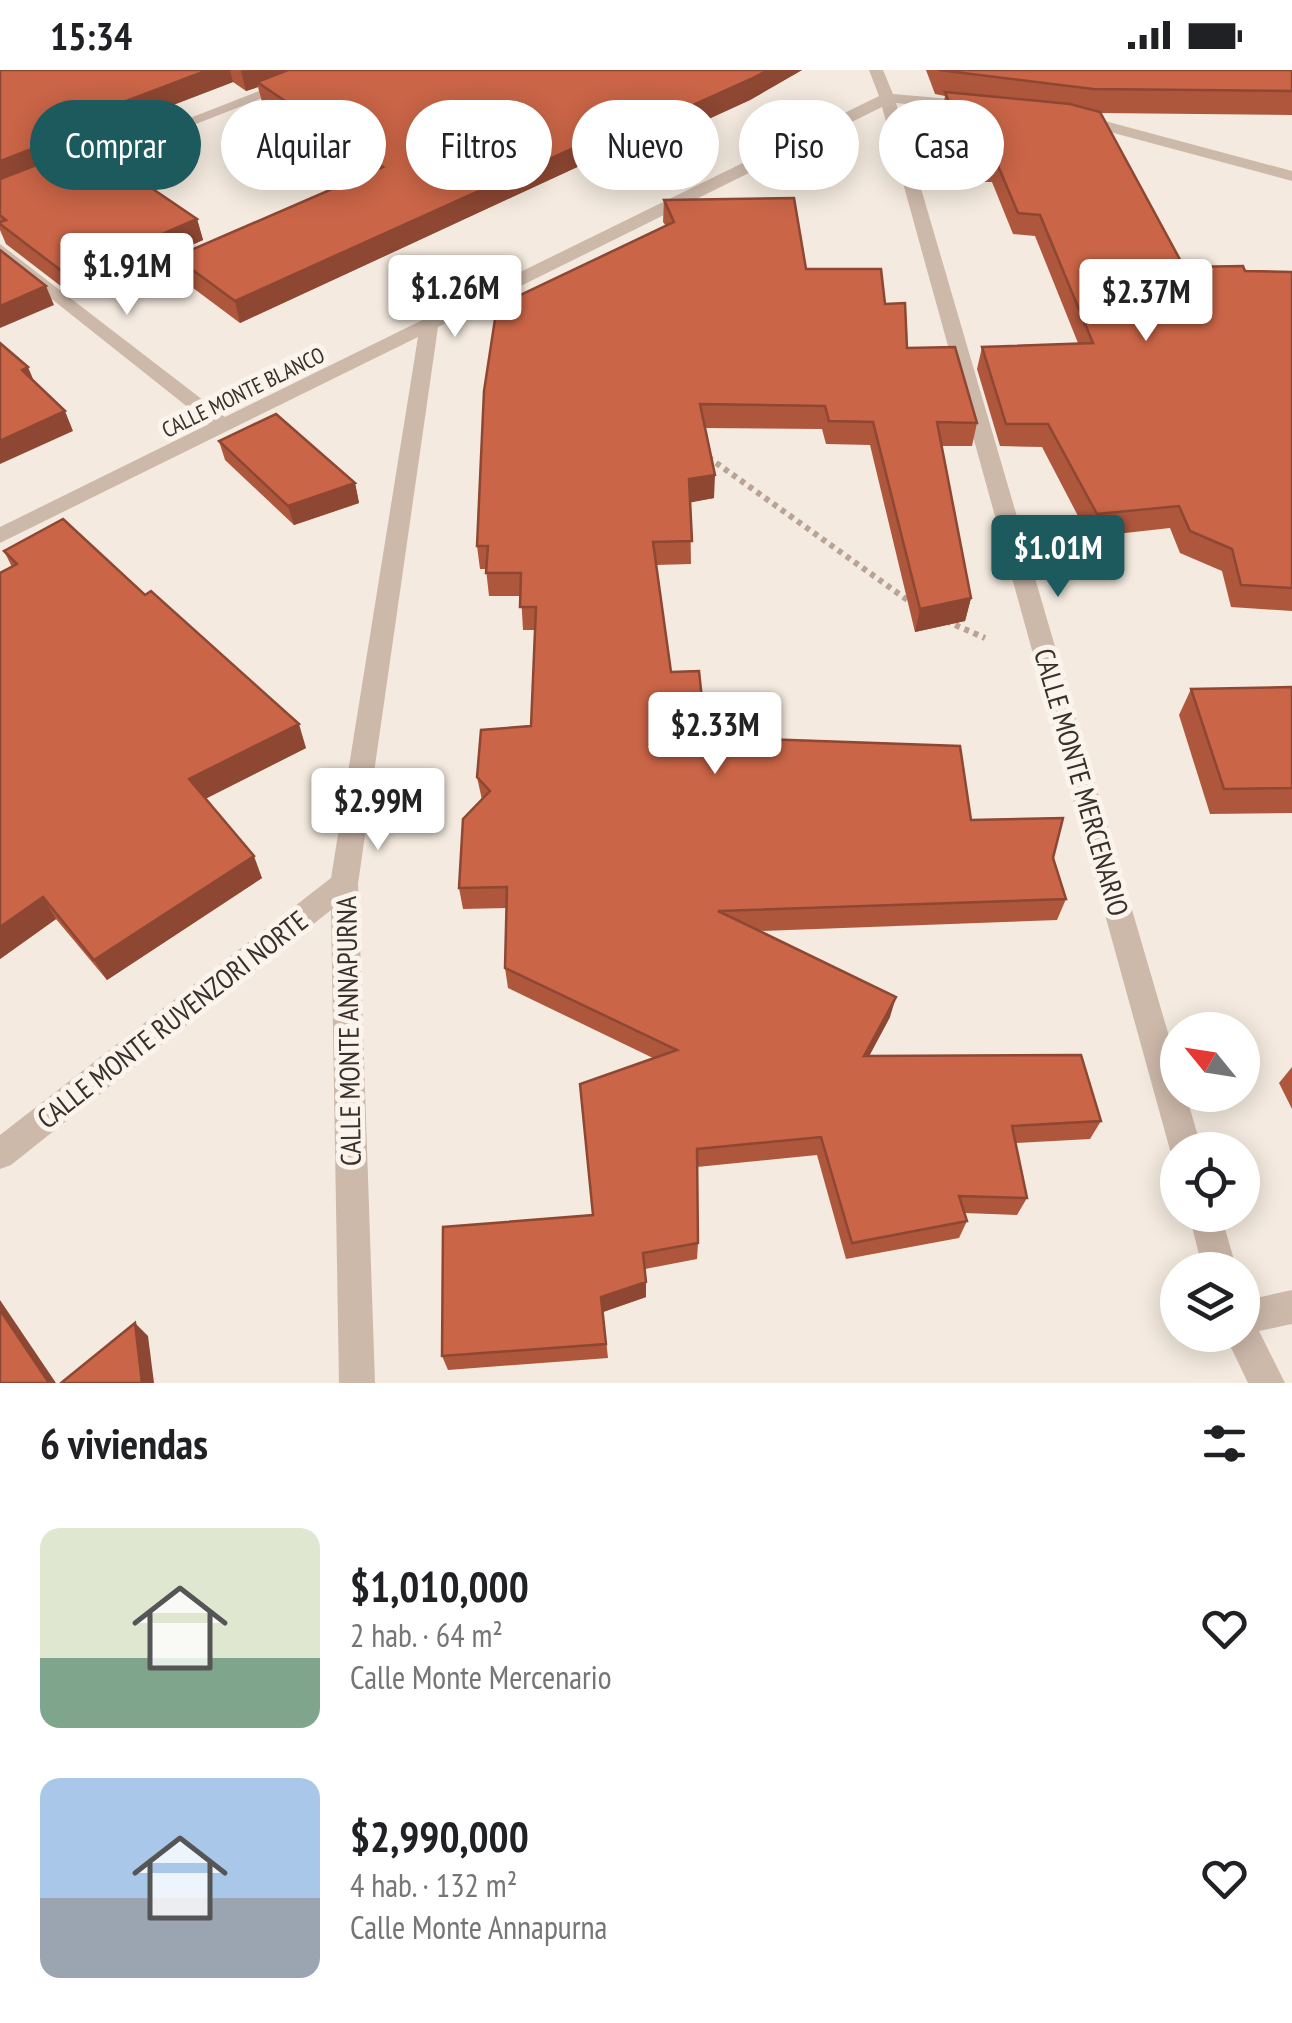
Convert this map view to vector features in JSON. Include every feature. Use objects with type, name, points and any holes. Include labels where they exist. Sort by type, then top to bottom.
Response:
[{"type":"street","points":[[201,118],[327,70]]},
{"type":"street","name":"CALLE MONTE MERCENARIO","points":[[876,70],[1181,1132]]},
{"type":"street","points":[[887,98],[909,100]]},
{"type":"street","name":"CALLE MONTE BLANCO","points":[[0,536],[887,98]]},
{"type":"street","points":[[1052,114],[1292,176]]},
{"type":"street","points":[[0,250],[224,426]]},
{"type":"street","name":"CALLE MONTE ANNAPURNA","points":[[357,1383],[344,884],[430,326]]},
{"type":"street","name":"CALLE MONTE RUVENZORI NORTE","points":[[0,1154],[344,884]]},
{"type":"street","points":[[1260,1314],[1292,1307]]},
{"type":"street","points":[[1251,1352],[1267,1383]]},
{"type":"path","points":[[702,452],[731,477],[922,610]]},
{"type":"path","points":[[941,618],[1050,668]]},
{"type":"building","points":[[0,70],[208,70],[129,100],[30,100],[30,150],[0,161]]},
{"type":"building","points":[[288,70],[768,70],[704,100],[572,100],[572,149],[552,158],[552,100],[406,100],[406,190],[481,190],[235,301],[175,257],[330,190],[386,190],[386,100],[284,100],[257,82]]},
{"type":"building","points":[[939,70],[1292,70],[1292,91],[1093,89]]},
{"type":"building","points":[[945,92],[1070,104],[1100,112],[1184,267],[1243,266],[1245,271],[1292,272],[1292,588],[1241,585],[1232,549],[1190,531],[1179,506],[1097,514],[1048,424],[1006,424],[982,347],[1093,343],[1040,215],[1018,213],[1004,180],[1004,100],[948,100]]},
{"type":"building","points":[[30,167],[30,190],[154,190],[197,219],[67,275],[0,224],[6,220],[0,215],[0,179]]},
{"type":"building","points":[[794,198],[806,269],[881,269],[885,304],[905,303],[907,348],[955,347],[977,423],[937,422],[971,598],[920,609],[873,422],[829,421],[825,406],[700,404],[715,475],[689,479],[692,541],[653,542],[671,672],[699,671],[706,737],[960,746],[971,820],[1063,818],[1053,858],[1066,899],[718,911],[896,997],[864,1056],[1081,1055],[1101,1121],[1012,1126],[1027,1198],[959,1196],[967,1221],[852,1243],[821,1137],[697,1149],[698,1243],[643,1253],[646,1282],[601,1297],[606,1344],[442,1356],[443,1227],[593,1215],[580,1084],[677,1050],[505,968],[507,887],[459,888],[463,819],[490,791],[477,777],[481,730],[531,726],[536,607],[520,607],[521,573],[486,573],[488,546],[477,546],[484,391],[497,306],[674,222],[664,200]]},
{"type":"building","points":[[0,250],[46,286],[0,306]]},
{"type":"building","points":[[0,343],[28,367],[22,370],[65,411],[0,441]]},
{"type":"building","points":[[276,414],[355,483],[288,506],[219,441]]},
{"type":"building","points":[[63,519],[145,595],[151,591],[299,724],[189,779],[254,856],[94,960],[43,897],[0,927],[0,573],[17,564],[4,551]]},
{"type":"building","points":[[1292,687],[1292,788],[1224,789],[1191,689]]},
{"type":"building","points":[[0,1310],[49,1383],[0,1383]]},
{"type":"building","points":[[135,1323],[142,1383],[61,1383]]}]
